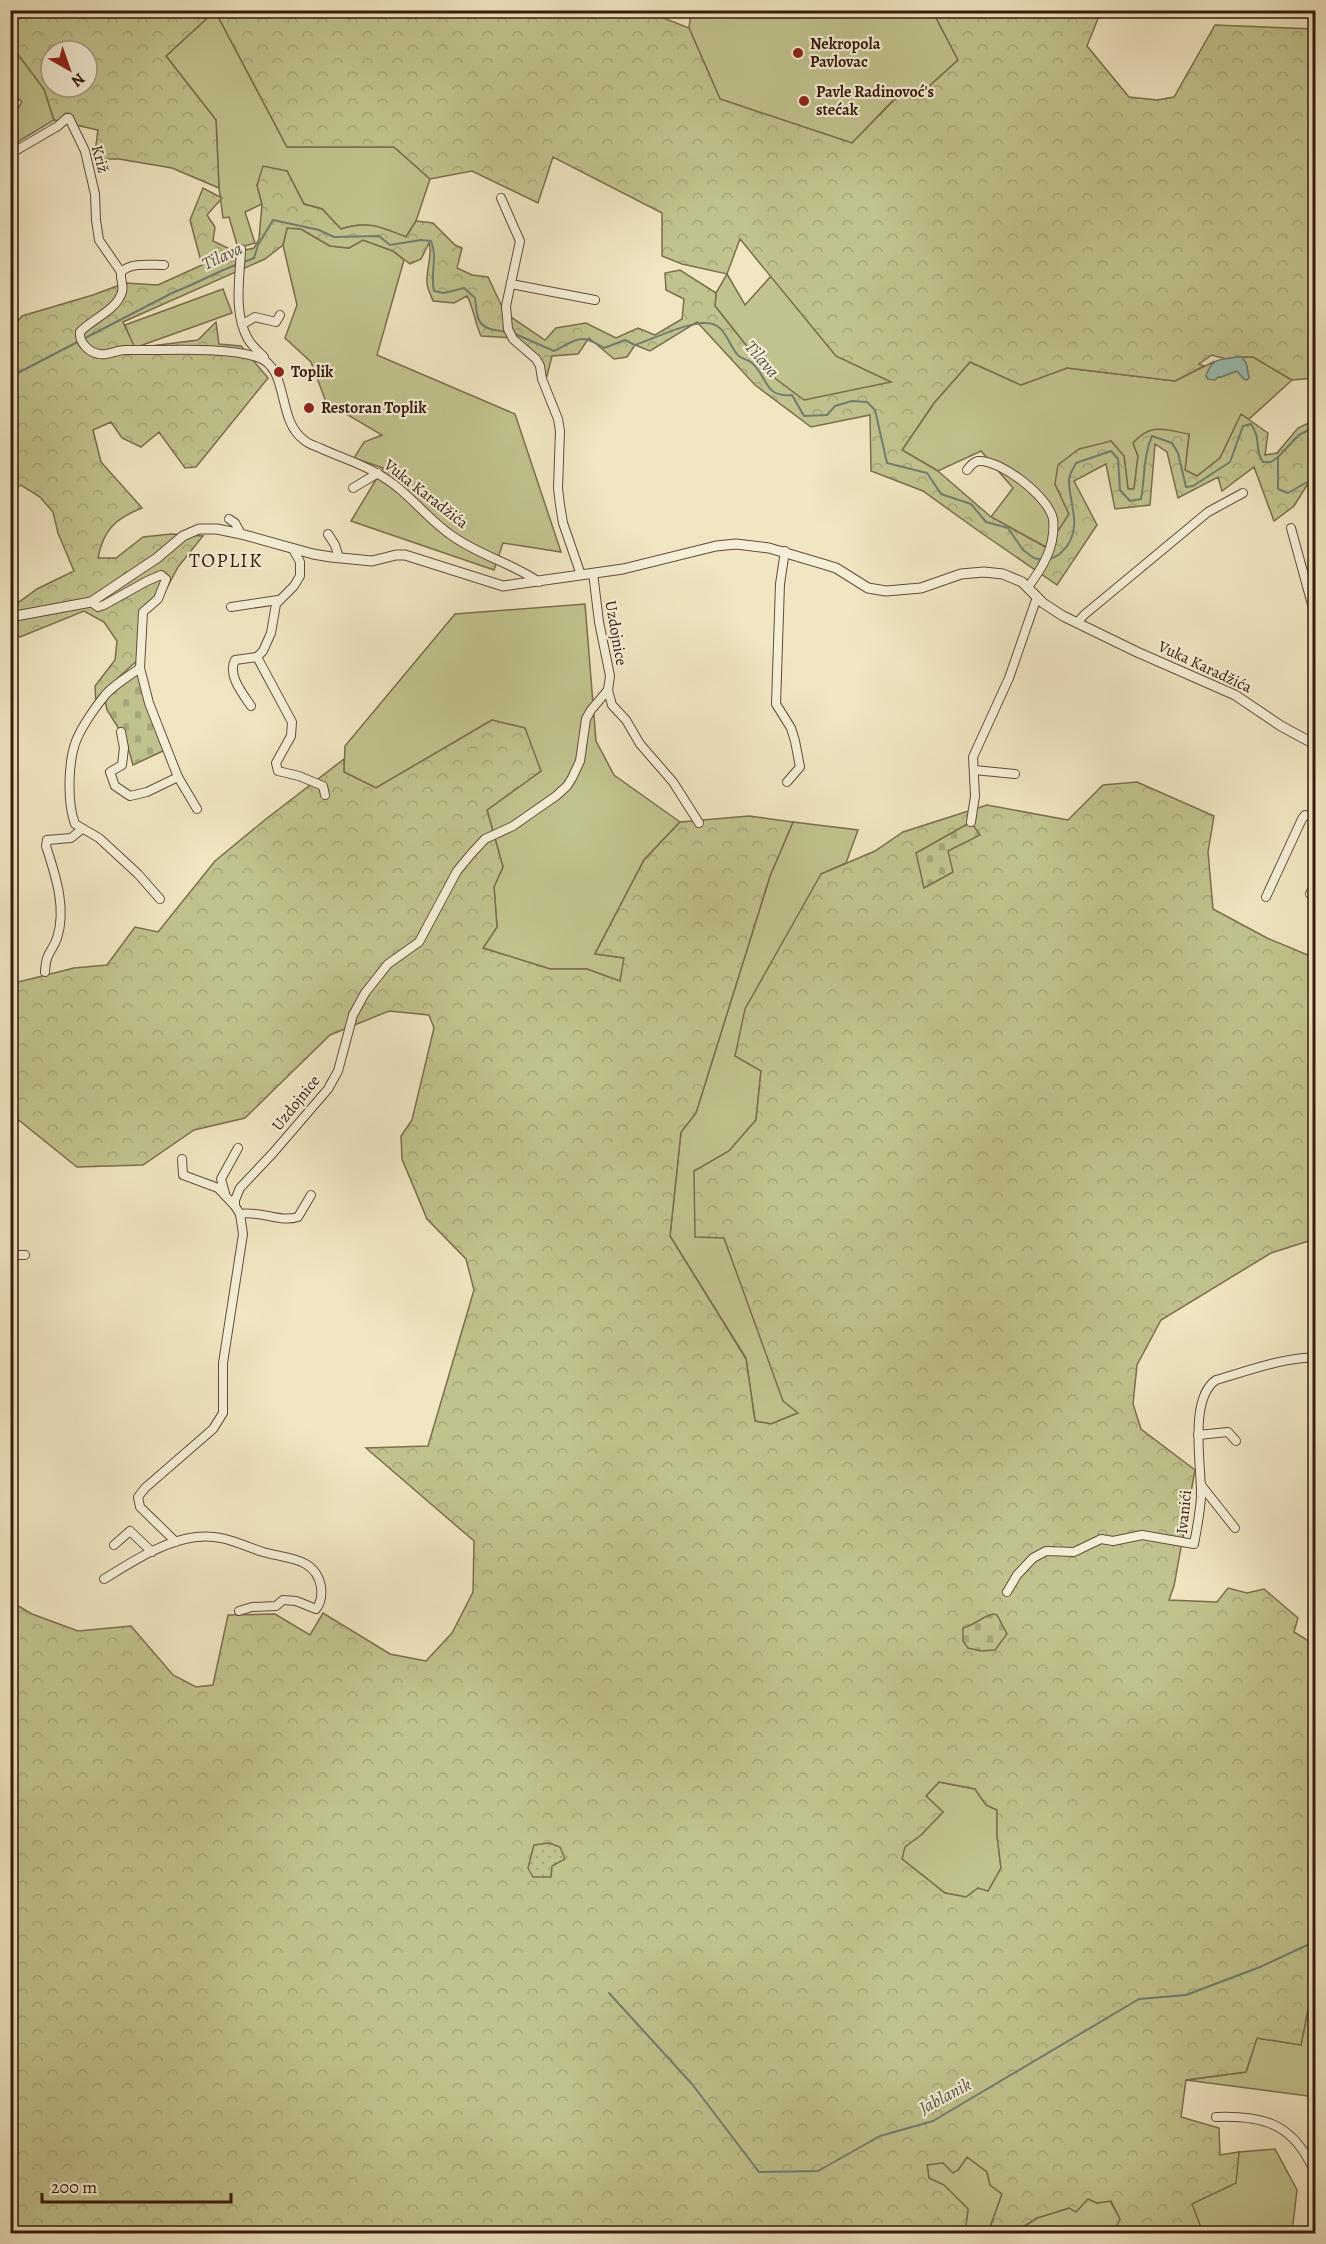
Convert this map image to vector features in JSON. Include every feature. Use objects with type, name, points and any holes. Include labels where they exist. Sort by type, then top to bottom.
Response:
[{"type":"street","name":"Križ","points":[[10,154],[69,118],[85,151],[95,194],[99,240],[121,272]]},
{"type":"street","points":[[501,198],[520,241],[506,306],[509,331],[540,366],[542,380],[558,419],[560,431],[559,496],[563,523],[581,575]]},
{"type":"street","name":"Vuka Karadžića","points":[[241,249],[237,300],[243,324],[249,340],[276,372],[290,423],[303,440],[378,473],[393,483],[453,537],[514,566],[539,582]]},
{"type":"street","points":[[164,265],[137,265],[121,272],[123,289],[121,295],[108,311],[80,332],[82,342],[92,352],[99,354],[122,350],[226,352],[260,357],[269,363]]},
{"type":"street","points":[[511,285],[595,300]]},
{"type":"street","points":[[243,324],[255,317],[276,322],[280,315]]},
{"type":"street","points":[[967,470],[977,461],[1002,467],[1021,479],[1042,501],[1052,517],[1047,560],[1028,587]]},
{"type":"street","points":[[353,488],[378,473]]},
{"type":"street","points":[[352,477],[361,483]]},
{"type":"street","points":[[1078,622],[1208,512],[1243,493]]},
{"type":"street","points":[[229,519],[235,523],[241,534]]},
{"type":"street","points":[[1291,528],[1316,619]]},
{"type":"street","name":"Vuka Karadžića","points":[[10,617],[91,602],[157,558],[183,536],[199,529],[217,529],[293,549],[339,558],[372,561],[405,555],[502,586],[623,569],[716,546],[753,544],[836,568],[862,585],[875,590],[911,590],[961,574],[984,572],[1010,576],[1028,587],[1050,608],[1137,652],[1235,695],[1281,726],[1316,745]]},
{"type":"street","points":[[328,534],[339,558]]},
{"type":"street","points":[[251,706],[237,684],[232,665],[235,660],[257,657],[263,651],[271,633],[276,604],[294,586],[300,576],[300,562],[293,549]]},
{"type":"street","points":[[784,552],[780,584],[776,704],[795,741],[800,767],[787,782]]},
{"type":"street","name":"Uzdojnice","points":[[176,1542],[140,1507],[138,1497],[145,1488],[213,1429],[223,1413],[224,1363],[243,1234],[235,1200],[240,1188],[328,1089],[338,1071],[353,1015],[366,993],[388,964],[419,942],[457,871],[485,839],[532,814],[567,786],[580,761],[586,719],[608,690],[610,676],[598,622],[593,573]]},
{"type":"street","name":"Vuka Karadžića","points":[[91,602],[98,607],[104,606],[147,580],[164,576],[166,579],[158,599],[143,612],[140,668],[150,703],[178,777],[197,809]]},
{"type":"street","points":[[971,822],[975,796],[973,757],[1009,678],[1037,597]]},
{"type":"street","points":[[231,607],[278,600]]},
{"type":"street","points":[[257,657],[292,722],[291,736],[276,763],[278,771],[299,776],[323,786],[325,795]]},
{"type":"street","points":[[140,668],[107,692],[77,740],[73,753],[70,786],[71,812],[75,824],[99,838],[138,874],[160,899]]},
{"type":"street","points":[[608,690],[612,705],[626,720],[640,744],[673,782],[699,823]]},
{"type":"street","points":[[121,732],[124,748],[122,765],[110,772],[115,786],[130,796],[147,792],[178,777]]},
{"type":"street","points":[[974,770],[1016,774]]},
{"type":"street","points":[[1266,897],[1302,819],[1305,815],[1316,818]]},
{"type":"street","points":[[45,972],[46,957],[58,934],[60,905],[46,846],[47,840],[71,838],[82,829]]},
{"type":"street","points":[[1310,894],[1316,882]]},
{"type":"street","points":[[226,1194],[221,1179],[238,1149]]},
{"type":"street","points":[[182,1159],[183,1175],[218,1188],[226,1194],[238,1210],[286,1219],[292,1218],[301,1212],[311,1195]]},
{"type":"street","points":[[10,1255],[25,1255]]},
{"type":"street","name":"Ivanići","points":[[1007,1592],[1017,1575],[1033,1558],[1046,1551],[1074,1552],[1101,1539],[1113,1541],[1142,1535],[1194,1544],[1201,1485],[1197,1426],[1205,1396],[1211,1384],[1216,1380],[1268,1366],[1308,1357],[1316,1358]]},
{"type":"street","points":[[1198,1435],[1228,1432],[1236,1441]]},
{"type":"street","points":[[1201,1485],[1235,1528]]},
{"type":"street","points":[[114,1545],[130,1531],[152,1552]]},
{"type":"street","points":[[104,1579],[152,1552],[176,1542],[215,1536],[262,1552],[297,1560],[316,1571],[321,1590],[319,1605],[316,1609],[296,1601],[283,1600],[276,1606],[252,1607],[239,1611]]},
{"type":"street","points":[[1316,1581],[1313,1590],[1316,1595]]},
{"type":"street","points":[[1216,2117],[1237,2116],[1272,2122],[1299,2147],[1316,2175]]},
{"type":"green space","points":[[869,10],[879,15],[933,12],[958,60],[915,99],[898,95],[852,143],[720,99],[689,28],[691,11]]},
{"type":"green space","points":[[11,11],[215,11],[166,56],[216,120],[219,188],[172,168],[119,159],[94,159],[98,130],[54,120],[47,99],[99,99],[99,39],[39,39],[39,82],[11,45]]},
{"type":"green space","points":[[215,11],[287,147],[394,147],[430,179],[416,221],[406,237],[367,225],[341,229],[322,209],[304,204],[287,171],[257,185],[262,204],[245,212],[255,243],[238,248],[229,217],[223,218],[219,188],[216,120],[166,56]]},
{"type":"green space","points":[[215,11],[646,11],[689,28],[720,99],[852,143],[899,95],[915,99],[958,60],[933,12],[1101,11],[1087,46],[1129,97],[1157,100],[1174,97],[1215,25],[1315,29],[1315,378],[1292,380],[1253,357],[1226,359],[1212,355],[1199,364],[1204,366],[1175,381],[1067,368],[1021,385],[970,362],[934,403],[902,450],[938,471],[991,517],[1047,548],[1069,514],[1055,484],[1058,465],[1079,449],[1111,441],[1124,456],[1128,489],[1134,489],[1138,456],[1133,443],[1140,436],[1152,430],[1189,434],[1185,470],[1197,476],[1220,458],[1241,414],[1268,433],[1265,455],[1277,453],[1298,428],[1315,420],[1315,488],[1307,485],[1294,506],[1274,521],[1254,467],[1222,491],[1218,477],[1178,498],[1167,452],[1155,444],[1150,505],[1115,509],[1106,464],[1074,481],[1097,525],[1057,585],[923,491],[871,471],[870,415],[811,427],[755,385],[697,322],[650,351],[635,345],[627,357],[614,359],[589,338],[578,354],[552,356],[547,376],[513,338],[481,336],[467,296],[454,303],[433,301],[427,285],[429,243],[421,259],[410,264],[393,251],[363,240],[349,248],[330,246],[301,229],[287,228],[283,245],[265,259],[123,322],[135,348],[198,340],[216,322],[219,344],[241,346],[268,378],[196,467],[185,468],[159,432],[141,447],[122,438],[111,422],[93,430],[101,462],[142,508],[125,516],[112,526],[103,540],[98,558],[116,558],[143,537],[171,534],[203,536],[178,567],[160,601],[141,611],[139,659],[109,686],[96,704],[95,686],[115,660],[117,641],[104,622],[84,611],[20,637],[11,635],[11,608],[37,589],[74,571],[58,533],[53,512],[40,497],[21,485],[11,490],[11,330],[22,316],[125,283],[158,285],[202,265],[190,220],[203,188],[222,198],[207,215],[215,227],[213,241],[236,252],[254,248],[259,239],[262,204],[257,185],[263,166],[287,171],[304,204],[322,209],[341,229],[367,225],[406,237],[416,221],[433,223],[455,245],[462,248],[457,268],[472,275],[488,277],[505,313],[545,340],[556,328],[586,323],[616,338],[638,328],[655,335],[682,319],[684,299],[666,290],[665,273],[680,270],[716,293],[715,306],[768,373],[804,400],[891,382],[836,356],[740,239],[727,274],[682,264],[662,256],[662,213],[553,157],[538,203],[472,171],[430,179],[394,147],[287,147]]},
{"type":"green space","points":[[11,45],[39,82],[39,99],[47,99],[54,120],[11,146],[10,121],[22,102],[11,92]]},
{"type":"green space","points":[[287,228],[301,229],[330,246],[349,248],[363,240],[393,251],[404,260],[377,355],[515,414],[561,552],[503,543],[494,570],[351,521],[383,468],[354,458],[364,442],[382,435],[326,402],[311,362],[285,338],[297,305],[283,245]]},
{"type":"green space","points":[[727,274],[745,305],[771,276],[836,356],[892,382],[804,401],[768,373],[715,306],[716,293]]},
{"type":"green space","points":[[223,289],[232,313],[134,348],[125,325]]},
{"type":"green space","points":[[1242,357],[1253,357],[1292,380],[1249,419],[1241,415],[1220,458],[1197,476],[1185,470],[1189,435],[1165,430],[1146,432],[1133,443],[1138,456],[1134,489],[1128,489],[1124,456],[1111,441],[1055,484],[1069,514],[1048,548],[991,517],[1013,488],[981,451],[938,471],[902,450],[934,403],[970,362],[1021,385],[1067,368],[1175,381],[1213,362],[1206,376],[1208,379],[1237,371],[1247,380],[1249,378],[1246,363]]},
{"type":"green space","points":[[585,604],[596,741],[614,775],[680,822],[644,860],[595,954],[625,958],[620,982],[587,969],[550,969],[483,948],[497,927],[494,886],[503,867],[487,810],[541,771],[492,720],[376,788],[344,772],[345,746],[455,614]]},
{"type":"green space","points":[[138,672],[165,750],[133,765],[126,740],[107,710],[105,700]]},
{"type":"green space","points":[[492,720],[525,728],[541,771],[487,810],[503,867],[494,887],[497,927],[483,948],[550,969],[587,969],[620,981],[624,958],[595,954],[644,860],[680,822],[749,816],[793,822],[770,876],[696,1113],[681,1132],[670,1236],[746,1359],[755,1421],[771,1424],[798,1413],[783,1401],[724,1238],[695,1237],[694,1171],[729,1151],[756,1120],[761,1071],[735,1056],[745,1009],[821,874],[875,851],[903,832],[987,805],[1068,820],[1103,785],[1137,782],[1214,816],[1208,852],[1213,909],[1267,938],[1315,958],[1315,1239],[1271,1253],[1161,1320],[1137,1365],[1133,1404],[1141,1429],[1195,1470],[1174,1586],[1169,1600],[1217,1602],[1228,1588],[1247,1593],[1264,1589],[1298,1618],[1294,1632],[1315,1645],[1315,1975],[1301,2045],[1257,2038],[1246,2072],[1186,2080],[1181,2117],[1219,2128],[1220,2155],[1239,2152],[1236,2183],[1192,2204],[1203,2233],[1116,2233],[1120,2219],[1111,2201],[1097,2203],[1088,2199],[1076,2212],[1069,2208],[1037,2218],[1013,2233],[988,2233],[1002,2194],[990,2185],[987,2172],[967,2157],[953,2173],[943,2163],[927,2165],[929,2178],[944,2185],[968,2209],[965,2233],[11,2233],[10,1601],[32,1614],[78,1631],[131,1626],[173,1675],[196,1687],[213,1685],[228,1615],[275,1614],[310,1635],[323,1613],[390,1654],[426,1661],[452,1633],[473,1592],[474,1541],[366,1448],[428,1446],[474,1290],[466,1259],[427,1219],[402,1159],[401,1136],[412,1120],[434,1028],[429,1015],[389,1011],[330,1035],[245,1118],[194,1130],[143,1165],[77,1167],[15,1117],[10,1049],[18,982],[74,968],[107,965],[135,927],[158,932],[215,861],[344,759],[344,772],[376,788]],"holes":[[[939,1782],[975,1789],[986,1805],[997,1810],[1001,1868],[988,1891],[978,1888],[966,1897],[945,1893],[902,1859],[905,1847],[921,1835],[943,1812],[926,1796]]]},
{"type":"green space","points":[[793,822],[858,830],[846,863],[821,874],[761,1071],[756,1120],[729,1151],[694,1172],[798,1413],[771,1424],[755,1421],[746,1358],[670,1236],[681,1132],[696,1113],[770,876]]},
{"type":"green space","points":[[971,822],[980,835],[948,851],[953,872],[924,888],[916,853]]},
{"type":"green space","points":[[993,1614],[997,1615],[1007,1634],[995,1650],[981,1651],[968,1648],[963,1641],[963,1628]]},
{"type":"green space","points":[[939,1782],[975,1789],[986,1805],[997,1810],[1001,1868],[988,1892],[978,1888],[966,1897],[945,1893],[902,1859],[904,1847],[921,1835],[943,1812],[926,1796]]},
{"type":"green space","points":[[549,1843],[560,1847],[565,1859],[552,1866],[551,1877],[533,1877],[528,1868],[534,1845]]},
{"type":"green space","points":[[1315,1975],[1315,2097],[1186,2080],[1246,2072],[1257,2038],[1301,2045]]},
{"type":"green space","points":[[1275,2149],[1297,2190],[1292,2233],[1203,2233],[1191,2203],[1235,2183],[1239,2152]]},
{"type":"green space","points":[[967,2157],[987,2172],[990,2185],[1002,2194],[988,2233],[965,2233],[968,2209],[944,2185],[929,2178],[927,2164],[943,2163],[958,2170]]},
{"type":"green space","points":[[1088,2199],[1097,2203],[1110,2201],[1120,2219],[1115,2229],[1116,2233],[1013,2234],[1037,2218],[1069,2208]]},
{"type":"water","points":[[1242,357],[1246,363],[1249,378],[1247,380],[1237,371],[1215,380],[1208,379],[1206,376],[1214,362]]},
{"type":"waterway","name":"Tilava","points":[[244,262],[254,258],[258,245],[273,220],[319,230],[334,237],[379,236],[390,245],[421,240],[431,241],[434,253],[434,291],[444,293],[464,288],[475,298],[477,315],[482,324],[491,329],[507,332]]},
{"type":"waterway","name":"Tilava","points":[[10,377],[174,292],[238,264]]},
{"type":"waterway","name":"Tilava","points":[[513,333],[554,351],[579,339],[589,340],[604,348],[625,340],[635,345],[670,331],[699,323],[717,326],[725,334],[738,356],[750,362],[757,369],[771,390],[783,395],[792,395],[804,416],[827,415],[835,406],[852,401],[867,402],[875,410],[887,463],[927,473],[941,494],[971,504],[986,522],[1008,528],[1023,550],[1034,558],[1042,560]]},
{"type":"waterway","name":"Tilava","points":[[1047,559],[1054,558],[1061,553],[1074,530],[1069,480],[1076,463],[1111,451],[1118,459],[1120,490],[1130,501],[1141,499],[1146,459],[1152,436],[1172,443],[1178,453],[1186,487],[1193,486],[1230,462],[1243,426],[1251,424],[1263,462],[1271,462],[1278,457],[1278,489],[1288,493],[1316,477]]},
{"type":"waterway","name":"Tilava","points":[[1278,457],[1299,435],[1316,426]]},
{"type":"waterway","name":"Jablanik","points":[[609,1993],[692,2084],[759,2172],[818,2171],[880,2136],[933,2121],[1139,1999],[1186,1995],[1260,1967],[1316,1941]]},
{"type":"place","name":"Nekropola Pavlovac","points":[[798,53]]},
{"type":"place","name":"Pavle Radinovoć's stećak","points":[[804,101]]},
{"type":"place","name":"Toplik","points":[[279,372]]},
{"type":"place","name":"Restoran Toplik","points":[[309,408]]},
{"type":"district","name":"TOPLIK","points":[[226,560]]}]
